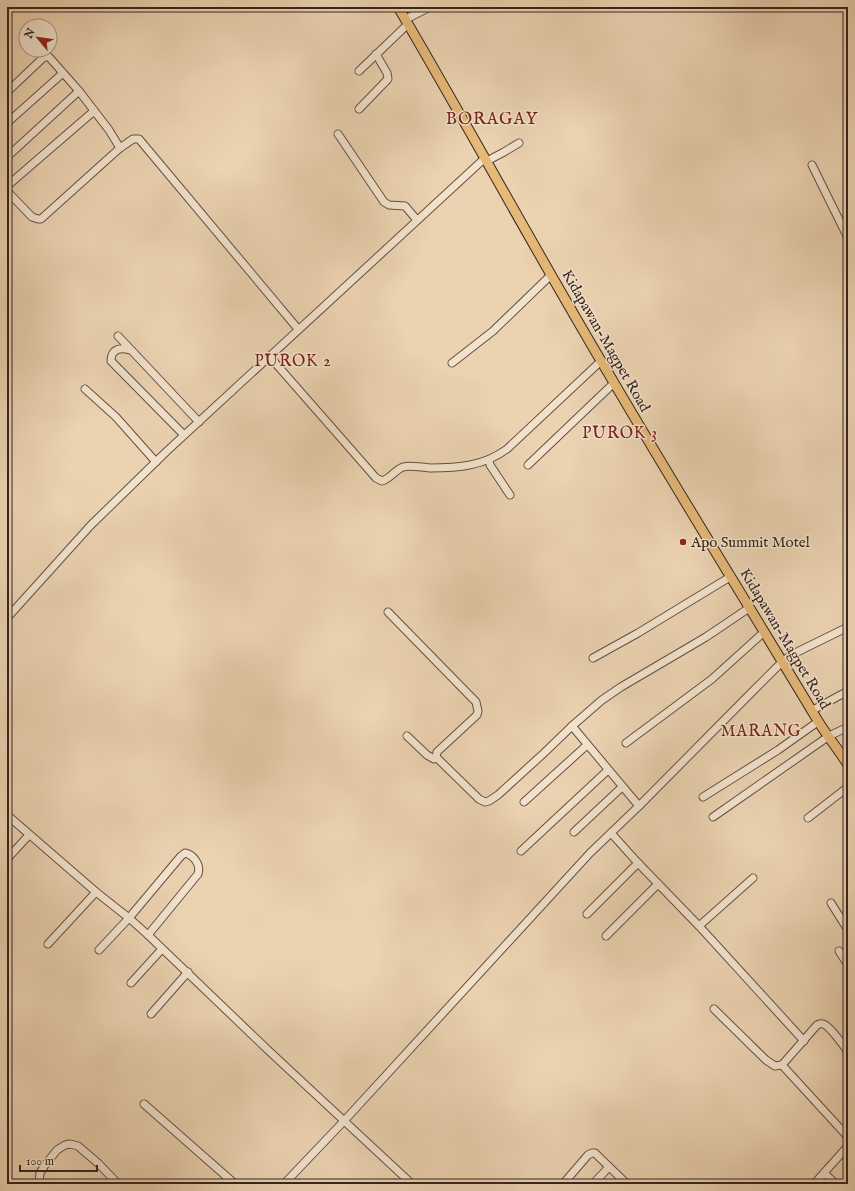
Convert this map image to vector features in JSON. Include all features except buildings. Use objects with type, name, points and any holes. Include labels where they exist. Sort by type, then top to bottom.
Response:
[{"type":"main road","name":"Kidapawan-Magpet Road","points":[[398,7],[600,361],[819,722],[845,754],[848,765]]},
{"type":"street","points":[[359,71],[407,22],[430,7]]},
{"type":"street","points":[[359,109],[388,79],[388,73],[376,54]]},
{"type":"street","points":[[7,92],[44,57],[49,57],[79,91],[120,148]]},
{"type":"street","points":[[7,123],[63,73]]},
{"type":"street","points":[[7,157],[79,91]]},
{"type":"street","points":[[7,186],[94,111]]},
{"type":"street","points":[[338,134],[384,202],[389,205],[405,206],[417,220]]},
{"type":"street","points":[[7,191],[32,217],[41,219],[120,148],[133,139],[138,138],[142,140],[298,329]]},
{"type":"street","points":[[7,618],[91,525],[184,435],[270,357],[298,329],[486,159],[519,143]]},
{"type":"street","points":[[812,165],[848,238]]},
{"type":"street","points":[[452,363],[492,331],[551,276]]},
{"type":"street","points":[[118,336],[199,422]]},
{"type":"street","points":[[130,350],[123,348],[116,350],[112,354],[111,361],[184,435]]},
{"type":"street","points":[[270,357],[382,482],[403,467],[445,468],[475,464],[488,460],[507,449],[600,361]]},
{"type":"street","points":[[528,465],[614,383]]},
{"type":"street","points":[[85,389],[110,411],[156,462]]},
{"type":"street","points":[[488,460],[510,495]]},
{"type":"street","points":[[593,658],[638,633],[730,577]]},
{"type":"street","points":[[407,736],[427,755],[434,759],[436,757],[479,799],[484,802],[489,801],[515,780],[602,700],[621,687],[706,637],[749,608]]},
{"type":"street","points":[[388,612],[476,702],[478,707],[475,718],[437,752],[436,757]]},
{"type":"street","points":[[284,1184],[344,1121],[590,853],[639,806],[782,662],[792,655],[848,627]]},
{"type":"street","points":[[626,743],[712,679],[764,632]]},
{"type":"street","points":[[813,710],[848,691]]},
{"type":"street","points":[[703,797],[778,750],[819,722]]},
{"type":"street","points":[[572,726],[639,806]]},
{"type":"street","points":[[713,817],[829,736],[848,727]]},
{"type":"street","points":[[524,802],[587,744]]},
{"type":"street","points":[[521,851],[608,770]]},
{"type":"street","points":[[574,832],[622,786]]},
{"type":"street","points":[[808,818],[848,787]]},
{"type":"street","points":[[7,815],[96,892],[148,934],[162,949],[412,1184]]},
{"type":"street","points":[[611,833],[699,926],[804,1041]]},
{"type":"street","points":[[7,859],[29,835]]},
{"type":"street","points":[[99,950],[129,918],[181,856],[185,853],[191,856],[198,864],[198,874],[148,934]]},
{"type":"street","points":[[587,914],[638,863]]},
{"type":"street","points":[[699,926],[754,878]]},
{"type":"street","points":[[606,936],[658,884]]},
{"type":"street","points":[[48,944],[96,892]]},
{"type":"street","points":[[831,903],[848,930]]},
{"type":"street","points":[[131,983],[162,949]]},
{"type":"street","points":[[839,951],[848,965]]},
{"type":"street","points":[[151,1014],[188,972]]},
{"type":"street","points":[[714,1009],[766,1060],[775,1066],[782,1065],[817,1025],[822,1023],[827,1026],[848,1052]]},
{"type":"street","points":[[782,1065],[848,1137]]},
{"type":"street","points":[[144,1104],[235,1184]]},
{"type":"street","points":[[39,1184],[38,1180],[40,1173],[45,1165],[58,1150],[65,1145],[70,1144],[78,1146],[99,1164],[118,1184]]},
{"type":"street","points":[[814,1184],[848,1146]]},
{"type":"street","points":[[563,1184],[588,1155],[592,1153],[599,1157],[626,1184]]},
{"type":"street","points":[[593,1184],[609,1167]]},
{"type":"street","points":[[824,1173],[836,1184]]},
{"type":"place","name":"Apo Summit Motel","points":[[683,542]]},
{"type":"district","name":"BORAGAY","points":[[492,119]]},
{"type":"district","name":"PUROK 2","points":[[293,362]]},
{"type":"district","name":"PUROK 3","points":[[620,434]]},
{"type":"district","name":"MARANG","points":[[761,732]]}]
